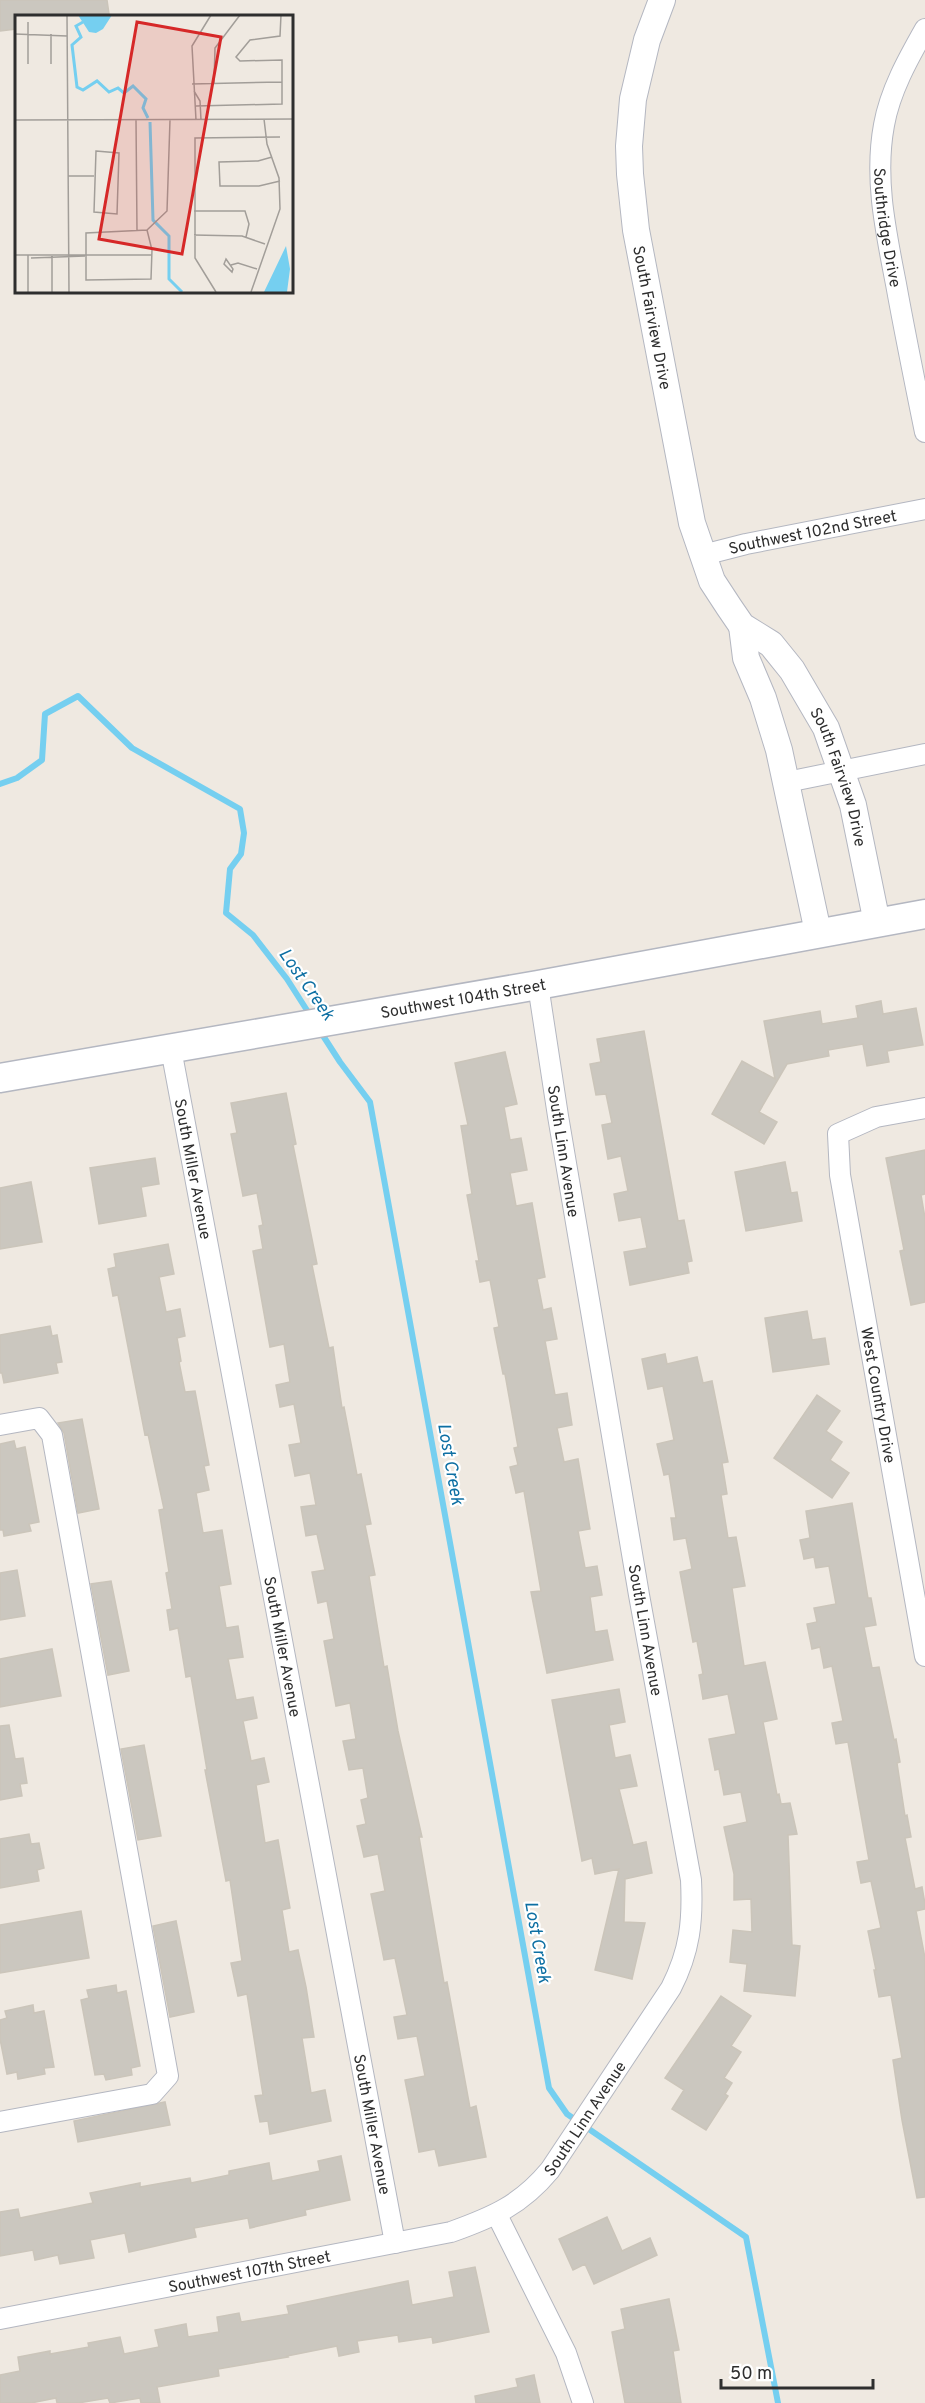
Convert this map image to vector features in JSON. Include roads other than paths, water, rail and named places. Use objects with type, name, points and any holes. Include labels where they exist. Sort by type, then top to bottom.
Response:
[{"type":"main road","name":"Southwest 104th Street","points":[[0,1078],[538,985],[925,914]]},
{"type":"street","name":"South Fairview Drive","points":[[662,0],[647,40],[633,99],[629,146],[631,186],[636,230],[692,523],[712,581],[742,626],[771,644],[792,670],[826,728],[853,805],[877,923]]},
{"type":"street","name":"Southridge Drive","points":[[925,29],[900,76],[892,97],[884,125],[880,159],[881,202],[925,432]]},
{"type":"street","name":"Southwest 102nd Street","points":[[703,555],[746,544],[925,509]]},
{"type":"street","name":"South Fairview Drive","points":[[742,626],[746,658],[763,698],[787,782],[803,855],[810,905],[818,932]]},
{"type":"street","points":[[787,782],[925,754]]},
{"type":"street","name":"South Linn Avenue","points":[[497,2215],[532,2191],[550,2170],[671,1988],[682,1966],[691,1927],[691,1880],[639,1595],[538,985]]},
{"type":"street","name":"South Miller Avenue","points":[[171,1049],[395,2243]]},
{"type":"street","name":"West Country Drive","points":[[925,1108],[876,1117],[838,1134],[840,1175],[925,1656]]},
{"type":"street","points":[[0,1425],[39,1418],[52,1435],[168,2076],[152,2094],[0,2122]]},
{"type":"street","points":[[497,2215],[566,2354],[583,2403]]},
{"type":"street","name":"Southwest 107th Street","points":[[0,2319],[451,2232],[497,2215]]},
{"type":"waterway","name":"Lost Creek","points":[[0,784],[17,778],[42,760],[45,714],[78,696],[132,748],[240,809],[244,833],[241,854],[230,869],[226,913],[253,935],[287,979],[310,1015]]},
{"type":"waterway","name":"Lost Creek","points":[[320,1031],[370,1102],[549,2088],[567,2114],[746,2237],[778,2403]]}]
